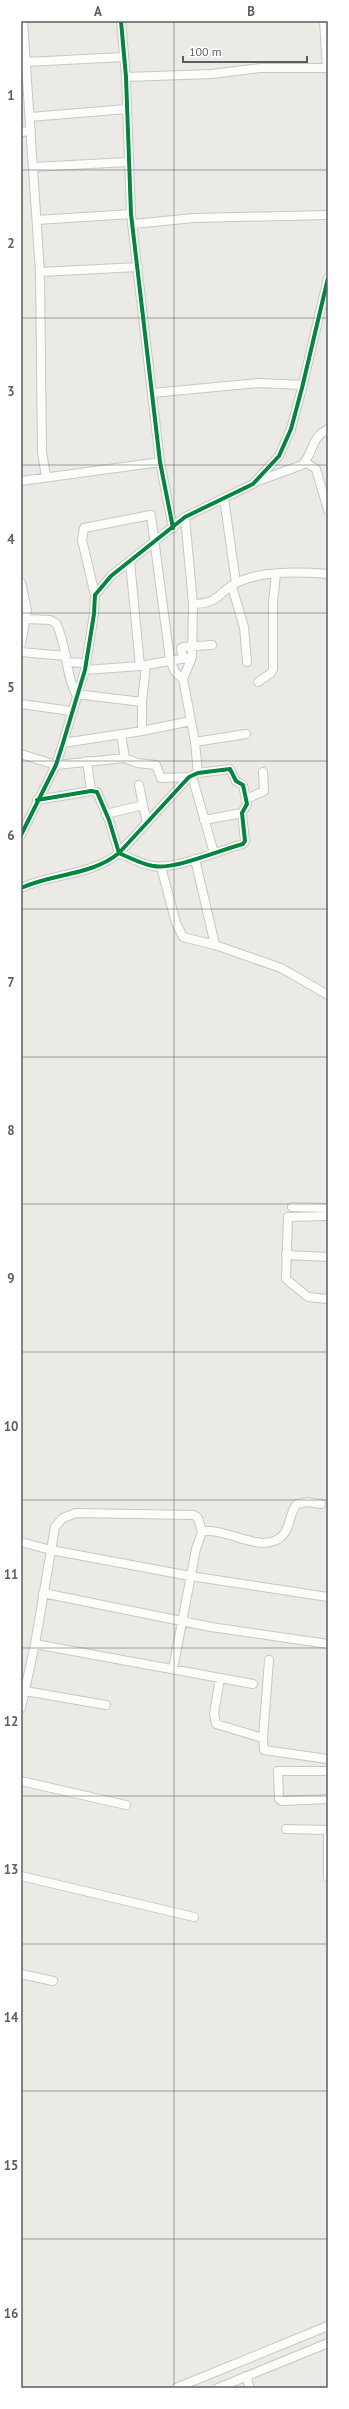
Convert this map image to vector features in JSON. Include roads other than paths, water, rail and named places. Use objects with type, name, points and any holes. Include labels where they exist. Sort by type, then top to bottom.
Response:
[{"type":"street","points":[[23,21],[40,272],[42,452],[46,478]]},
{"type":"street","points":[[121,21],[126,77],[131,214],[160,462],[173,528]]},
{"type":"street","points":[[126,77],[212,74],[252,69],[327,68],[324,21]]},
{"type":"street","points":[[26,62],[124,57]]},
{"type":"street","points":[[30,118],[126,109]]},
{"type":"street","points":[[21,132],[31,131]]},
{"type":"street","points":[[33,167],[128,162]]},
{"type":"street","points":[[37,220],[131,214]]},
{"type":"street","points":[[133,224],[194,218],[328,215]]},
{"type":"street","points":[[40,272],[138,267]]},
{"type":"street","points":[[258,481],[279,456],[291,429],[303,386],[328,278]]},
{"type":"street","points":[[152,393],[259,383],[303,386]]},
{"type":"street","points":[[95,594],[111,576],[185,517],[258,481],[294,470],[305,462],[318,434],[328,429]]},
{"type":"street","points":[[21,481],[160,462]]},
{"type":"street","points":[[305,462],[316,468],[328,510]]},
{"type":"street","points":[[224,498],[234,585],[244,627],[247,662]]},
{"type":"street","points":[[21,835],[56,764],[85,666],[94,614],[95,594],[82,540],[84,528],[151,515],[170,660],[175,672],[183,679]]},
{"type":"street","points":[[185,517],[193,604],[193,646],[192,657],[183,679],[195,742],[193,775],[214,853]]},
{"type":"street","points":[[130,562],[143,665],[142,731]]},
{"type":"street","points":[[193,604],[217,600],[234,585],[276,574],[327,572]]},
{"type":"street","points":[[258,682],[271,673],[273,669],[273,602],[276,574]]},
{"type":"street","points":[[21,583],[27,605],[27,619],[21,644]]},
{"type":"street","points":[[27,619],[54,621],[58,627],[66,659],[69,680],[76,694]]},
{"type":"street","points":[[183,659],[181,648],[212,645]]},
{"type":"street","points":[[21,652],[66,659],[85,666],[143,665],[192,657]]},
{"type":"street","points":[[76,694],[142,702]]},
{"type":"street","points":[[21,704],[71,711]]},
{"type":"street","points":[[63,744],[121,735],[191,721]]},
{"type":"street","points":[[195,742],[246,734]]},
{"type":"street","points":[[121,735],[125,758]]},
{"type":"street","points":[[21,754],[56,764],[125,758],[137,763],[156,765],[161,778],[232,770],[236,781],[243,785],[246,798],[246,808],[242,813],[204,820]]},
{"type":"street","points":[[87,761],[91,790]]},
{"type":"street","points":[[246,798],[264,791],[263,772]]},
{"type":"street","points":[[21,888],[50,878],[92,869],[110,860],[119,853],[193,775]]},
{"type":"street","points":[[139,785],[147,822]]},
{"type":"street","points":[[38,800],[91,790],[97,792],[119,853],[146,864],[161,867],[195,859],[243,844],[245,836],[242,813]]},
{"type":"street","points":[[106,814],[143,805]]},
{"type":"street","points":[[195,859],[215,945]]},
{"type":"street","points":[[161,867],[180,933],[192,940],[215,945],[281,968],[328,994]]},
{"type":"street","points":[[292,1207],[328,1208]]},
{"type":"street","points":[[328,1216],[289,1216],[286,1255],[287,1282],[308,1297],[328,1299]]},
{"type":"street","points":[[286,1255],[328,1257]]},
{"type":"street","points":[[202,1532],[210,1531],[244,1539],[271,1542],[283,1535],[297,1504],[308,1502],[321,1504]]},
{"type":"street","points":[[21,1708],[35,1644],[55,1527],[59,1521],[76,1513],[194,1515],[198,1518],[202,1532],[199,1537],[190,1576],[183,1621],[173,1669]]},
{"type":"street","points":[[21,1542],[51,1550],[190,1576],[328,1597]]},
{"type":"street","points":[[43,1593],[183,1621],[328,1644]]},
{"type":"street","points":[[35,1644],[253,1684]]},
{"type":"street","points":[[269,1660],[262,1747],[266,1751],[328,1759]]},
{"type":"street","points":[[220,1678],[214,1714],[216,1724],[263,1738]]},
{"type":"street","points":[[25,1691],[106,1705]]},
{"type":"street","points":[[328,1771],[278,1770],[279,1799],[282,1801],[328,1800]]},
{"type":"street","points":[[21,1780],[126,1805]]},
{"type":"street","points":[[286,1828],[328,1830],[328,1876]]},
{"type":"street","points":[[21,1876],[194,1916]]},
{"type":"street","points":[[21,1974],[52,1980]]},
{"type":"street","points":[[176,2388],[328,2326]]},
{"type":"street","points":[[218,2388],[328,2343]]},
{"type":"street","points":[[246,2376],[250,2388]]}]
